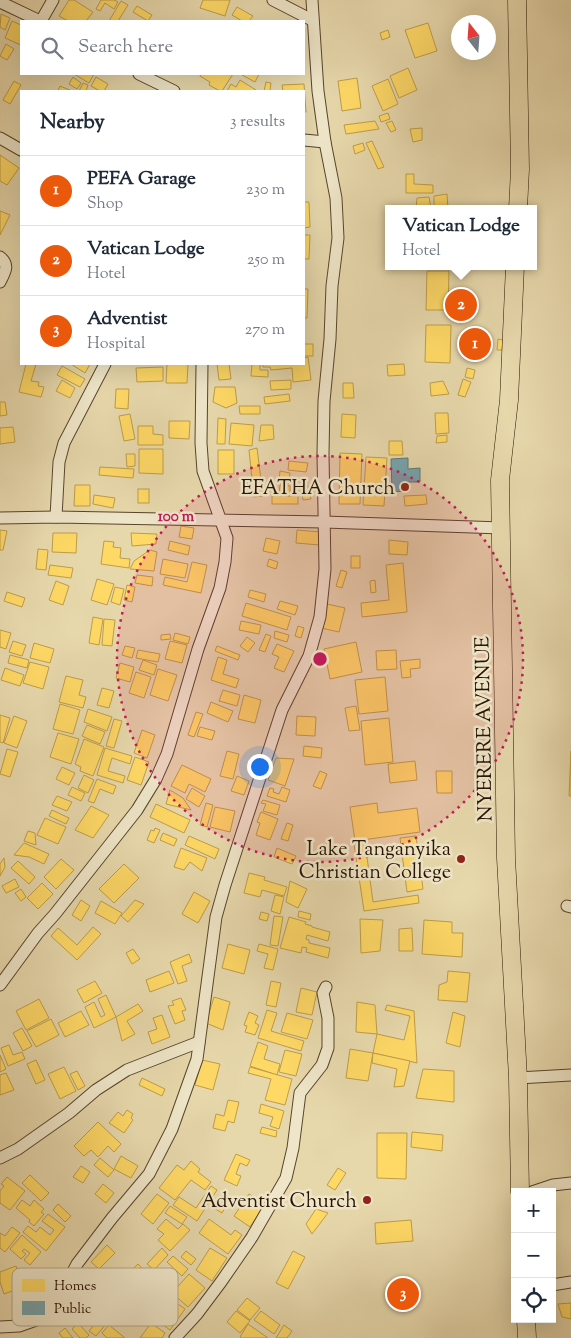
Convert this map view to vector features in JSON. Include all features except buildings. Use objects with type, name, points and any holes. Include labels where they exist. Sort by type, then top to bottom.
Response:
[{"type":"main road","points":[[517,0],[520,169],[518,205]]},
{"type":"main road","name":"NYERERE AVENUE","points":[[515,270],[509,400],[500,480],[506,858],[518,1078],[520,1188]]},
{"type":"main road","points":[[526,1323],[527,1338]]},
{"type":"street","points":[[41,20],[53,0]]},
{"type":"street","points":[[273,0],[312,20]]},
{"type":"street","points":[[75,1268],[112,1218],[149,1174],[172,1129],[197,1059],[216,917],[225,885],[256,793],[265,759],[299,674],[309,656],[320,616],[325,569],[324,400],[330,339],[332,286],[338,238],[336,198],[325,142],[318,91],[312,0]]},
{"type":"street","points":[[0,2],[38,20]]},
{"type":"street","points":[[141,75],[172,90]]},
{"type":"street","points":[[0,138],[20,149]]},
{"type":"street","points":[[305,140],[325,142]]},
{"type":"street","points":[[0,257],[5,261],[7,269],[0,282]]},
{"type":"street","points":[[56,517],[58,462],[64,443],[104,365]]},
{"type":"street","points":[[0,985],[38,934],[137,810],[156,779],[167,754],[198,649],[220,588],[225,562],[227,538],[203,472],[201,444],[202,365]]},
{"type":"street","points":[[0,518],[56,517],[324,522],[502,528]]},
{"type":"street","points":[[175,1338],[197,1314],[221,1282],[256,1229],[286,1178],[293,1148],[300,1093],[322,1065],[328,1048],[328,1018],[323,993],[326,987]]},
{"type":"street","points":[[0,1158],[18,1149],[69,1113],[96,1090],[128,1070],[199,1042]]},
{"type":"street","points":[[518,1078],[571,1075]]},
{"type":"street","points":[[544,1188],[571,1183]]},
{"type":"street","points":[[556,1284],[571,1282]]},
{"type":"street","points":[[0,1327],[19,1326]]},
{"type":"place","name":"Vatican Lodge","points":[[461,305]]},
{"type":"place","name":"PEFA Garage","points":[[475,344]]},
{"type":"place","name":"EFATHA Church","points":[[405,487]]},
{"type":"place","name":"Lake Tanganyika Christian College","points":[[461,859]]},
{"type":"place","name":"Adventist Church","points":[[367,1200]]},
{"type":"place","name":"Adventist","points":[[403,1294]]}]
